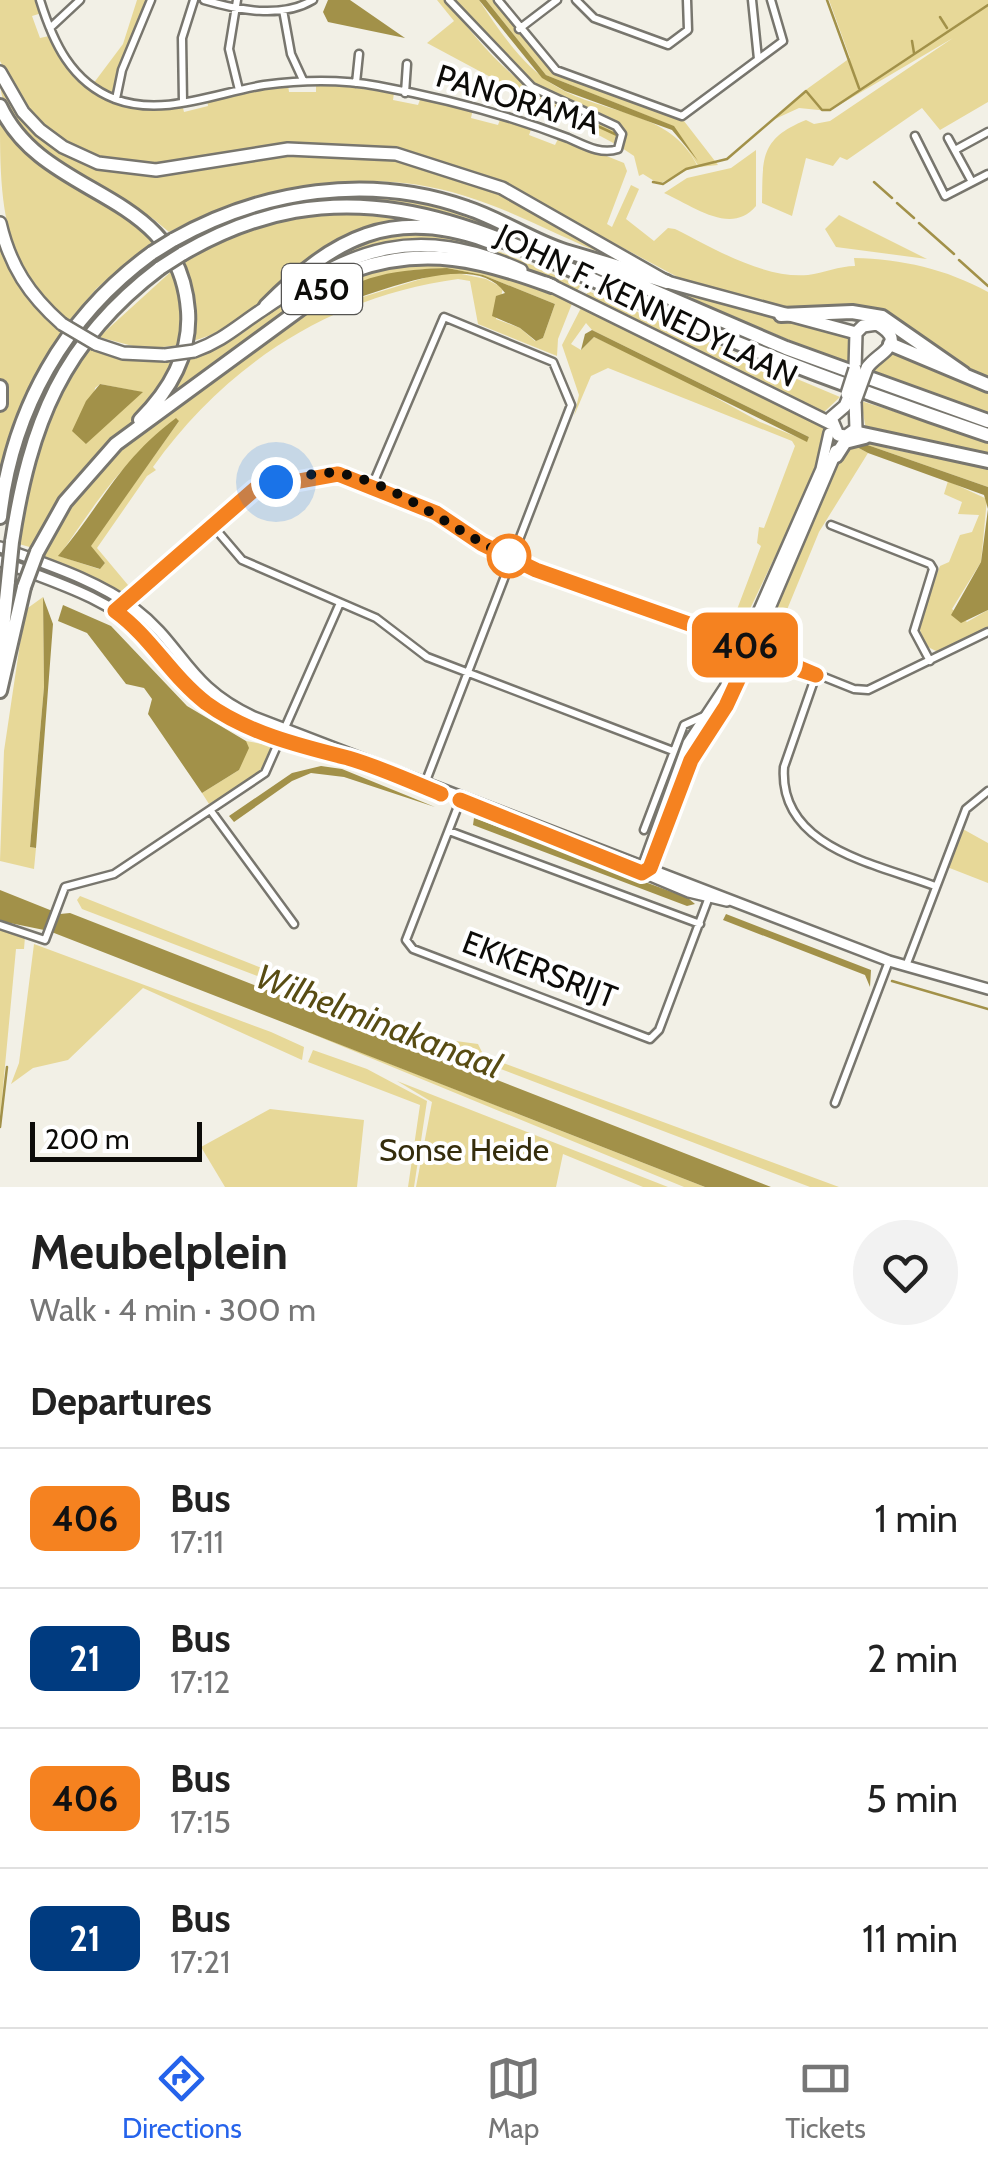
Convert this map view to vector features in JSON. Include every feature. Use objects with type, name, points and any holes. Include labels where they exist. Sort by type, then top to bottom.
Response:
[{"type":"highway","name":"JOHN F. KENNEDYLAAN","points":[[0,72],[23,112],[40,130],[62,147],[98,163],[156,170],[288,149],[396,154],[502,188],[667,282],[856,332],[877,324],[887,332],[890,344]]},
{"type":"highway","name":"A50","points":[[0,106],[17,136],[40,159],[131,210],[157,235],[176,263],[188,318],[180,361],[158,400],[74,490],[38,552],[24,587],[0,691]]},
{"type":"highway","points":[[0,517],[14,444],[47,367],[104,293],[152,254],[216,218],[274,199],[370,190],[461,205],[562,250],[667,282]]},
{"type":"highway","name":"A50","points":[[0,658],[8,581],[6,546],[24,468],[51,394],[90,335],[160,268],[182,254],[262,220],[314,209],[363,206],[456,221],[534,255]]},
{"type":"highway","name":"JOHN F. KENNEDYLAAN","points":[[0,223],[15,270],[40,304],[62,324],[96,344],[123,353],[165,355],[194,351],[231,335],[266,306],[346,258],[413,244],[480,253],[836,429]]},
{"type":"highway","name":"A50","points":[[266,306],[315,261],[342,244],[388,228],[444,228],[534,255]]},
{"type":"highway","name":"JOHN F. KENNEDYLAAN","points":[[562,250],[718,321],[988,422]]},
{"type":"highway","name":"A50","points":[[130,434],[328,285],[376,262],[448,255],[496,265],[552,286]]},
{"type":"highway","name":"JOHN F. KENNEDYLAAN","points":[[534,255],[798,367],[988,435]]},
{"type":"highway","points":[[782,314],[852,312],[882,317],[910,332],[964,374]]},
{"type":"highway","points":[[779,659],[758,634],[832,455],[836,429],[861,367],[859,341],[864,332],[878,330],[890,344],[988,385]]},
{"type":"highway","points":[[856,332],[861,367]]},
{"type":"highway","points":[[861,367],[886,354],[890,344]]},
{"type":"highway","points":[[0,388],[0,404]]},
{"type":"highway","points":[[836,429],[850,399]]},
{"type":"highway","points":[[836,429],[988,461]]},
{"type":"highway","points":[[832,455],[844,442],[873,437]]},
{"type":"main road","points":[[644,869],[691,760],[726,706],[832,455]]},
{"type":"main road","points":[[6,546],[106,589],[154,626],[212,694],[286,729],[710,895],[889,961],[988,989]]},
{"type":"main road","points":[[1,562],[115,611],[145,634],[206,702],[282,740],[425,784]]},
{"type":"main road","points":[[644,869],[695,733],[758,634]]},
{"type":"street","name":"PANORAMA","points":[[40,0],[58,49],[80,76],[116,99],[149,106],[304,81],[356,83],[500,113],[609,152],[618,150],[622,134],[616,126],[535,90],[449,0]]},
{"type":"street","points":[[50,28],[80,0]]},
{"type":"street","points":[[116,99],[122,70],[151,0]]},
{"type":"street","points":[[183,102],[182,38],[194,0]]},
{"type":"street","points":[[204,0],[284,10],[313,0]]},
{"type":"street","points":[[498,0],[556,70],[674,114],[687,114],[785,39],[771,0]]},
{"type":"street","points":[[519,28],[556,0]]},
{"type":"street","points":[[576,0],[594,18],[668,45],[688,30],[687,0]]},
{"type":"street","points":[[752,0],[758,60]]},
{"type":"street","points":[[236,4],[229,49],[239,90]]},
{"type":"street","points":[[284,10],[291,54],[304,81]]},
{"type":"street","points":[[356,83],[359,54]]},
{"type":"street","name":"PANORAMA","points":[[404,92],[407,64]]},
{"type":"street","points":[[955,150],[988,132]]},
{"type":"street","points":[[914,136],[945,196],[988,174]]},
{"type":"street","points":[[948,138],[972,182]]},
{"type":"street","points":[[372,486],[444,317],[470,324],[551,360],[571,399],[425,784]]},
{"type":"street","points":[[115,611],[264,485],[326,473],[372,486],[436,513],[510,560],[816,675],[868,690],[988,632]]},
{"type":"street","points":[[831,525],[930,564],[933,569],[914,631],[930,662]]},
{"type":"street","points":[[212,526],[242,560],[376,618],[427,656],[673,751]]},
{"type":"street","points":[[0,925],[42,940],[51,932],[65,887],[114,874],[266,773],[340,603]]},
{"type":"street","points":[[747,649],[816,675]]},
{"type":"street","points":[[816,675],[784,767],[783,781],[794,813],[806,830],[832,847],[936,886]]},
{"type":"street","points":[[644,830],[684,725],[706,716]]},
{"type":"street","points":[[673,751],[695,733]]},
{"type":"street","points":[[906,966],[966,808],[988,790]]},
{"type":"street","name":"EKKERSRIJT","points":[[461,798],[406,940],[413,949],[644,1038],[654,1036],[710,895]]},
{"type":"street","points":[[211,811],[294,924]]},
{"type":"street","points":[[449,831],[700,924]]},
{"type":"street","points":[[835,1103],[889,961]]},
{"type":"green space","points":[[0,0],[38,0],[42,13],[32,16],[40,38],[49,36],[63,60],[113,100],[182,104],[184,112],[208,106],[207,99],[288,85],[289,92],[316,92],[316,83],[394,93],[393,100],[418,105],[421,97],[473,109],[471,118],[498,125],[501,117],[532,127],[529,135],[555,145],[559,137],[624,163],[627,171],[607,224],[612,227],[631,185],[639,189],[626,219],[654,241],[668,228],[675,229],[739,261],[791,275],[855,266],[854,258],[906,263],[956,277],[988,292],[988,379],[944,359],[899,322],[791,310],[685,281],[505,185],[431,158],[325,144],[159,167],[112,163],[64,143],[25,108],[0,61]]},
{"type":"green space","points":[[137,0],[148,0],[136,23],[114,96],[93,84],[123,44]]},
{"type":"green space","points":[[437,0],[447,0],[486,48],[532,90],[613,127],[620,136],[617,145],[427,43],[454,21]]},
{"type":"green space","points":[[453,0],[479,0],[514,48],[545,79],[576,96],[653,124],[685,147],[697,165],[659,184],[643,174],[639,176],[634,156],[622,148],[624,134],[619,125],[537,88]]},
{"type":"green space","points":[[486,0],[494,0],[553,72],[684,121],[718,165],[699,167],[673,126],[546,75]]},
{"type":"green space","points":[[829,0],[988,0],[988,102],[940,130],[922,108],[847,160],[840,157],[833,166],[806,158],[792,216],[762,203],[764,162],[779,135],[806,120],[814,124],[830,121],[953,38],[829,111],[799,108],[775,119],[807,89],[850,58]]},
{"type":"green space","points":[[0,79],[18,105],[46,133],[85,159],[113,169],[168,172],[287,152],[393,157],[486,185],[627,263],[486,203],[427,187],[389,182],[351,181],[276,192],[169,232],[151,217],[164,235],[39,150],[5,106]]},
{"type":"green space","points":[[0,115],[33,155],[157,238],[97,288],[69,321],[46,300],[17,254],[4,202]]},
{"type":"green space","points":[[756,150],[756,206],[746,215],[711,216],[664,193],[687,178],[731,168]]},
{"type":"green space","points":[[384,194],[461,209],[588,267],[586,272],[474,221],[424,208],[388,204],[352,204],[280,214],[179,249],[176,245],[277,206]]},
{"type":"green space","points":[[339,213],[381,213],[446,225],[379,229],[340,240],[319,251],[234,322],[189,342],[191,299],[185,261],[259,228]]},
{"type":"green space","points":[[839,215],[927,259],[836,247],[825,229]]},
{"type":"green space","points":[[411,233],[476,244],[580,286],[576,293],[500,258],[374,247],[302,278],[354,249]]},
{"type":"green space","points":[[0,236],[27,294],[63,331],[30,385],[0,473]]},
{"type":"green space","points":[[451,248],[376,261],[151,413],[186,358],[243,333],[293,293],[374,252]]},
{"type":"green space","points":[[413,257],[497,267],[573,301],[558,339],[557,356],[478,324],[470,281],[458,279],[367,301],[325,319],[248,367],[182,430],[153,467],[156,470],[147,476],[97,548],[133,591],[124,596],[40,559],[77,497],[134,435],[351,273]],"holes":[[[447,268],[483,275],[555,304],[543,338],[535,341],[520,328],[496,319],[503,288],[486,279],[447,271],[327,308],[355,289],[383,277]],[[179,421],[90,546],[105,563],[99,569],[59,556],[126,466]]]},
{"type":"green space","points":[[176,267],[184,301],[181,345],[144,349],[99,337]]},
{"type":"green space","points":[[621,269],[850,337],[851,366]]},
{"type":"green space","points":[[588,291],[840,397],[823,413],[746,380],[585,297]]},
{"type":"green space","points":[[582,306],[823,426],[827,447],[739,632],[724,633],[730,628],[761,546],[757,543],[759,527],[764,528],[795,446],[792,441],[608,368],[591,376],[574,416],[579,395],[562,345]],"holes":[[[586,323],[592,330],[809,437],[807,441],[760,422],[664,369],[594,337],[581,350],[571,344]]]},
{"type":"green space","points":[[90,345],[177,361],[126,433],[33,548],[19,544],[33,465],[50,414]],"holes":[[[100,384],[136,391],[86,444],[95,388]]]},
{"type":"green space","points":[[895,351],[988,390],[988,414],[871,373]]},
{"type":"green space","points":[[861,401],[988,441],[988,455],[866,430]]},
{"type":"green space","points":[[870,441],[889,449],[988,467],[988,487],[859,442]]},
{"type":"green space","points":[[855,446],[868,453],[819,532],[784,617],[788,619],[776,653],[763,631],[843,448]]},
{"type":"green space","points":[[948,481],[987,499],[981,562],[952,609],[967,622],[988,610],[988,628],[940,653],[926,646],[918,625],[940,566],[949,562],[960,535],[972,532],[979,515],[958,514],[962,502],[944,494]]},
{"type":"green space","points":[[43,597],[44,687],[30,847],[36,848],[34,869],[0,861],[4,751],[25,610]]},
{"type":"green space","points":[[246,741],[273,746],[270,756],[248,781],[209,804],[202,793],[239,770]]},
{"type":"green space","points":[[961,828],[988,843],[988,883],[947,867]]},
{"type":"green space","points":[[80,896],[441,1039],[478,1044],[484,1056],[839,1187],[810,1187],[82,909],[77,900]]},
{"type":"green space","points":[[0,930],[25,937],[24,949],[16,949],[0,1119]]},
{"type":"green space","points":[[34,944],[271,1032],[304,1047],[302,1060],[143,988],[68,1060],[33,1068],[11,1084],[19,1063]]},
{"type":"green space","points":[[288,1024],[705,1187],[684,1187]]},
{"type":"green space","points":[[313,1050],[367,1069],[427,1101],[414,1187],[408,1187],[420,1105],[308,1062]]},
{"type":"green space","name":"Sonse Heide","points":[[397,1081],[668,1187],[643,1187],[563,1154],[556,1187],[416,1187],[432,1102]]},
{"type":"green space","name":"Sonse Heide","points":[[270,1109],[364,1120],[357,1187],[225,1187],[201,1147]]},
{"type":"shaded area","points":[[328,0],[350,0],[405,38],[328,22],[323,12]]},
{"type":"shaded area","points":[[479,0],[486,0],[546,75],[674,126],[698,161],[672,130],[565,91],[542,78]]},
{"type":"shaded area","points":[[447,268],[483,275],[555,304],[543,338],[536,341],[520,328],[492,316],[496,296],[505,293],[489,280],[469,274],[417,280],[321,310],[346,288],[362,281],[396,272]]},
{"type":"shaded area","points":[[592,330],[809,437],[807,442],[594,337],[581,350],[585,334]]},
{"type":"shaded area","points":[[100,384],[143,392],[86,444],[72,431],[86,401]]},
{"type":"shaded area","points":[[176,418],[179,421],[91,546],[105,563],[100,569],[58,556],[125,467]]},
{"type":"shaded area","points":[[859,442],[988,487],[988,509],[984,495],[868,453],[855,446]]},
{"type":"shaded area","points":[[988,509],[988,610],[961,623],[951,615],[981,562]]},
{"type":"shaded area","points":[[43,597],[53,624],[36,848],[30,847],[44,687]]},
{"type":"shaded area","points":[[63,605],[111,626],[187,706],[246,741],[249,748],[239,770],[202,793],[148,714],[152,699],[144,688],[126,684],[87,633],[58,621]]},
{"type":"shaded area","points":[[321,766],[342,769],[435,807],[344,777],[311,773],[292,781],[234,822],[229,816],[292,773]]},
{"type":"shaded area","points":[[474,818],[688,898],[695,904],[687,906],[473,825]]},
{"type":"shaded area","points":[[0,890],[60,914],[70,913],[771,1187],[705,1187],[49,931],[5,922],[0,920]]},
{"type":"shaded area","points":[[726,914],[871,970],[870,987],[865,975],[723,920]]},
{"type":"waterway","points":[[827,0],[859,88]]},
{"type":"waterway","points":[[653,182],[663,184],[686,169],[727,159],[806,91],[822,110],[830,110],[988,5]]},
{"type":"waterway","points":[[940,17],[947,28]]},
{"type":"waterway","points":[[912,41],[914,53]]},
{"type":"waterway","points":[[528,94],[617,135]]},
{"type":"waterway","points":[[874,182],[892,198]]},
{"type":"waterway","points":[[897,203],[914,218]]},
{"type":"waterway","points":[[919,223],[954,254]]},
{"type":"waterway","points":[[959,260],[988,286]]},
{"type":"waterway","points":[[892,981],[988,1009]]},
{"type":"waterway","points":[[0,1127],[7,1067]]},
{"type":"bus line","name":"406","points":[[441,794],[350,759],[282,740],[224,714],[188,687],[145,634],[115,611],[255,489],[308,476],[338,474],[436,513],[482,544],[536,570],[726,637],[816,675],[796,672],[750,654],[738,685],[691,760],[650,868],[642,873],[460,800]]},
{"type":"route","points":[[276,482],[326,473],[352,478],[436,513],[482,544],[509,556]]},
{"type":"water label","name":"Wilhelminakanaal","points":[[379,1021]]}]
